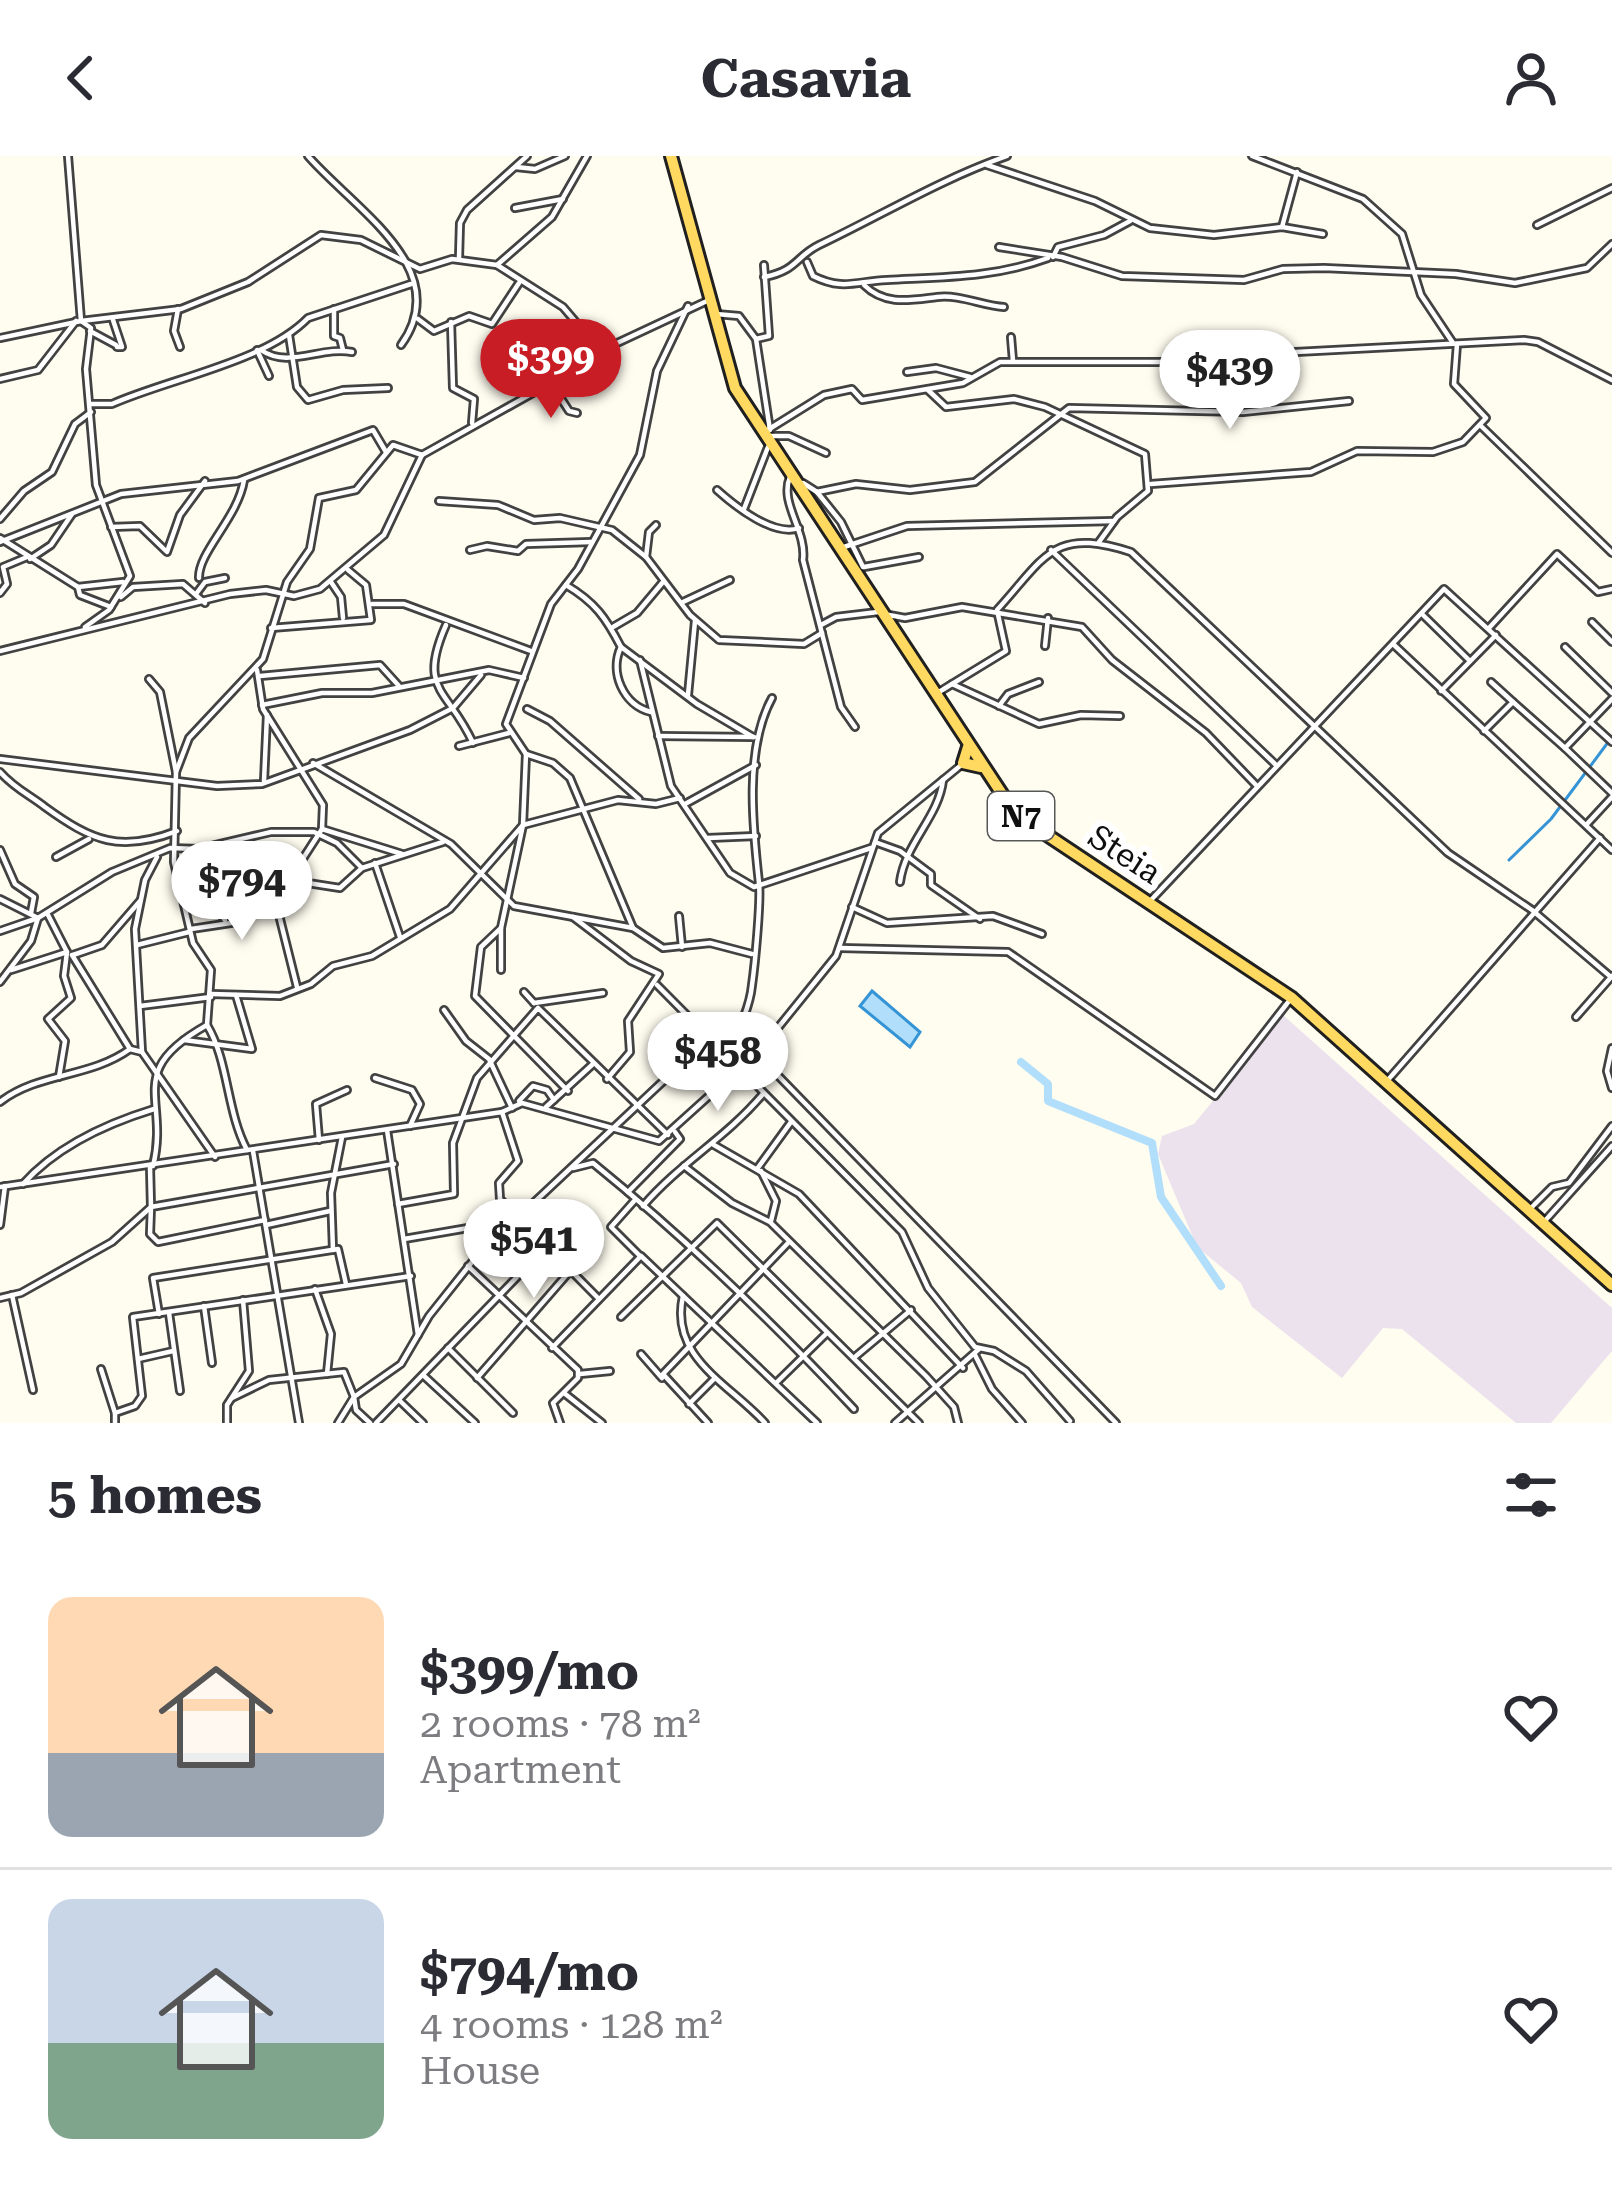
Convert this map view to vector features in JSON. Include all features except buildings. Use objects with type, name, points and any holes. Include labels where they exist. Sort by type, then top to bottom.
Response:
[{"type":"main road","name":"Steia","points":[[671,156],[728,373],[790,474],[845,546],[972,758],[1032,825],[1292,998],[1612,1285]]},
{"type":"street","points":[[0,379],[38,370],[79,321],[68,156]]},
{"type":"street","points":[[308,156],[350,192],[413,266],[411,284],[418,318],[434,331],[472,316],[494,323],[519,283]]},
{"type":"street","points":[[459,258],[460,223],[467,210],[496,178],[527,156]]},
{"type":"street","points":[[516,167],[535,169],[565,156]]},
{"type":"street","points":[[497,265],[549,220],[587,156]]},
{"type":"street","points":[[764,277],[789,272],[815,246],[876,221],[905,198],[1007,156]]},
{"type":"street","points":[[1099,542],[1151,484],[1311,472],[1357,451],[1433,452],[1463,442],[1486,418],[1480,405],[1454,384],[1455,344],[1424,301],[1405,236],[1367,202],[1252,156]]},
{"type":"street","points":[[987,165],[1095,202],[1130,220],[1214,235],[1282,227],[1323,234]]},
{"type":"street","points":[[1282,227],[1297,172]]},
{"type":"street","points":[[1537,225],[1612,188]]},
{"type":"street","points":[[515,208],[563,199]]},
{"type":"street","points":[[806,259],[812,275],[829,284],[968,280],[1051,258],[1058,247],[1104,236],[1130,220]]},
{"type":"street","points":[[0,338],[79,321],[178,309],[248,282],[321,235],[361,240],[422,269],[459,258],[497,265],[563,307],[580,328],[586,357]]},
{"type":"street","points":[[999,247],[1122,277],[1244,280],[1283,269],[1415,271],[1515,283],[1587,268],[1612,244]]},
{"type":"street","points":[[756,339],[769,336],[764,265]]},
{"type":"street","points":[[0,519],[23,492],[52,472],[75,424],[91,408],[259,350],[290,335],[308,318],[411,284]]},
{"type":"street","points":[[864,285],[874,295],[893,300],[941,297],[1004,307]]},
{"type":"street","points":[[0,651],[83,628],[265,590],[283,594],[318,590],[384,535],[422,455],[551,383],[586,357],[707,301]]},
{"type":"street","points":[[633,928],[586,806],[564,772],[526,754],[506,724],[551,604],[640,455],[655,376],[688,306]]},
{"type":"street","points":[[178,309],[174,331],[180,347]]},
{"type":"street","points":[[334,309],[334,336],[340,338],[343,350]]},
{"type":"street","points":[[711,315],[739,316],[756,339],[768,435],[744,509]]},
{"type":"street","points":[[79,321],[121,349],[112,318]]},
{"type":"street","points":[[400,345],[418,318]]},
{"type":"street","points":[[451,322],[453,388],[474,399],[472,423]]},
{"type":"street","points":[[83,628],[111,608],[130,574],[96,485],[86,357],[90,331]]},
{"type":"street","points":[[290,335],[297,387],[308,400],[348,389],[388,388]]},
{"type":"street","points":[[1011,337],[1013,362]]},
{"type":"street","points":[[768,435],[795,423],[824,395],[850,389],[862,400],[928,389],[1013,362],[1224,362],[1277,353],[1531,340],[1612,380]]},
{"type":"street","points":[[259,350],[278,359],[352,352]]},
{"type":"street","points":[[259,350],[269,376]]},
{"type":"street","points":[[907,373],[936,368],[970,377]]},
{"type":"street","points":[[551,383],[569,411],[577,413]]},
{"type":"street","points":[[928,389],[946,407],[1008,398],[1058,415],[1145,454],[1151,484]]},
{"type":"street","points":[[818,492],[856,484],[910,490],[975,482],[1058,415],[1090,405],[1244,412],[1348,401]]},
{"type":"street","points":[[789,436],[795,423]]},
{"type":"street","points":[[1481,426],[1612,553]]},
{"type":"street","points":[[1,540],[121,494],[245,478],[373,430],[386,452]]},
{"type":"street","points":[[768,435],[789,436],[826,453]]},
{"type":"street","points":[[137,945],[226,920],[244,920],[291,890],[321,832],[322,802],[262,705],[258,673],[283,594],[310,549],[319,498],[356,490],[395,446],[422,455]]},
{"type":"street","points":[[855,727],[841,707],[800,528],[785,492],[790,474],[818,492],[845,546],[907,526],[1114,520]]},
{"type":"street","points":[[196,594],[206,551],[221,540],[240,505],[245,478]]},
{"type":"street","points":[[110,527],[140,526],[166,552],[180,515],[205,481]]},
{"type":"street","points":[[717,490],[785,531],[800,528]]},
{"type":"street","points":[[439,501],[498,505],[534,520],[601,526],[646,557],[695,621],[719,640],[803,644],[822,629],[861,611],[910,618],[954,607],[1048,618],[1082,628],[1112,660],[1206,733],[1256,785]]},
{"type":"street","points":[[0,593],[8,584],[3,566],[53,543],[73,514]]},
{"type":"street","points":[[646,557],[649,532],[656,525]]},
{"type":"street","points":[[997,613],[1052,550],[1088,539],[1143,561],[1448,854],[1532,910],[1612,976],[1576,1017]]},
{"type":"street","points":[[1,540],[78,587],[123,582]]},
{"type":"street","points":[[470,550],[487,545],[518,551],[526,544],[591,542]]},
{"type":"street","points":[[1052,550],[1275,764]]},
{"type":"street","points":[[1490,628],[1557,554],[1598,592],[1612,589]]},
{"type":"street","points":[[858,569],[920,557]]},
{"type":"street","points":[[272,628],[343,618],[371,620],[366,585],[346,568]]},
{"type":"street","points":[[118,597],[133,587],[225,578]]},
{"type":"street","points":[[682,602],[730,580]]},
{"type":"street","points":[[331,582],[341,597],[343,618]]},
{"type":"street","points":[[613,627],[637,613],[663,582]]},
{"type":"street","points":[[186,585],[205,603]]},
{"type":"street","points":[[566,585],[590,599],[613,627],[621,647],[755,737]]},
{"type":"street","points":[[78,587],[80,595],[111,608]]},
{"type":"street","points":[[1150,902],[1312,724],[1446,589],[1612,742]]},
{"type":"street","points":[[372,604],[404,604],[531,651]]},
{"type":"street","points":[[934,695],[1007,650],[997,613]]},
{"type":"street","points":[[1421,613],[1470,661]]},
{"type":"street","points":[[1046,646],[1048,618]]},
{"type":"street","points":[[688,695],[689,640],[695,621]]},
{"type":"street","points":[[1592,622],[1612,642]]},
{"type":"street","points":[[447,623],[432,658],[434,680],[473,743]]},
{"type":"street","points":[[1441,691],[1496,634]]},
{"type":"street","points":[[1392,643],[1612,850]]},
{"type":"street","points":[[621,647],[614,665],[623,691],[635,706],[651,712]]},
{"type":"street","points":[[1565,647],[1612,696],[1565,748]]},
{"type":"street","points":[[640,660],[669,782],[733,876],[760,886],[872,845],[904,854],[931,874],[932,885],[980,919]]},
{"type":"street","points":[[175,774],[189,738],[258,673],[380,664],[399,686]]},
{"type":"street","points":[[0,759],[36,759],[109,775],[175,774],[220,786],[264,783],[401,734],[453,708],[489,670],[524,678]]},
{"type":"street","points":[[262,705],[482,675]]},
{"type":"street","points":[[149,679],[160,692],[175,774],[175,848],[191,930],[211,970],[207,1025],[218,1044],[228,1102],[260,1187],[299,1423]]},
{"type":"street","points":[[999,706],[1008,694],[1040,682]]},
{"type":"street","points":[[1491,682],[1612,795],[1586,825]]},
{"type":"street","points":[[952,684],[1040,724],[1081,715],[1120,716]]},
{"type":"street","points":[[740,1068],[735,1032],[752,993],[760,886],[755,737],[772,698]]},
{"type":"street","points":[[1484,731],[1513,702]]},
{"type":"street","points":[[527,709],[550,721],[640,800]]},
{"type":"street","points":[[264,783],[267,715]]},
{"type":"street","points":[[459,746],[509,733]]},
{"type":"street","points":[[658,736],[755,737]]},
{"type":"street","points":[[501,970],[500,928],[523,825],[526,754]]},
{"type":"street","points":[[514,1106],[546,1108],[651,1142],[671,1133],[758,1055],[840,947],[872,845],[893,818],[972,758]]},
{"type":"street","points":[[313,763],[445,840],[506,901],[523,910],[633,928],[657,946],[710,943],[752,954]]},
{"type":"street","points":[[140,1006],[236,993],[263,998],[298,990],[333,966],[372,956],[450,909],[523,825],[586,806],[682,801],[756,765]]},
{"type":"street","points":[[0,772],[16,790],[89,839],[141,843],[178,831]]},
{"type":"street","points":[[900,882],[904,854],[937,803],[943,780]]},
{"type":"street","points":[[0,931],[47,913],[112,872],[175,848],[200,848],[271,832],[321,832],[402,854]]},
{"type":"street","points":[[321,832],[362,868]]},
{"type":"street","points":[[708,838],[756,836]]},
{"type":"street","points":[[1387,1081],[1532,910],[1600,838]]},
{"type":"street","points":[[56,857],[89,839]]},
{"type":"street","points":[[185,901],[270,875],[340,888],[375,862],[445,840]]},
{"type":"street","points":[[0,850],[15,884],[34,897],[35,917],[11,970],[0,982]]},
{"type":"street","points":[[157,857],[140,901],[135,933],[142,1052],[215,1157]]},
{"type":"street","points":[[375,862],[400,937]]},
{"type":"street","points":[[270,875],[298,990]]},
{"type":"street","points":[[206,896],[226,920]]},
{"type":"street","points":[[0,899],[35,917]]},
{"type":"street","points":[[11,970],[102,945],[140,901]]},
{"type":"street","points":[[852,907],[887,923],[1000,918],[1042,934]]},
{"type":"street","points":[[47,913],[130,1049],[142,1052]]},
{"type":"street","points":[[573,916],[631,961],[659,974],[628,1022],[630,1052],[607,1078]]},
{"type":"street","points":[[680,916],[682,947]]},
{"type":"street","points":[[119,922],[135,933]]},
{"type":"street","points":[[500,928],[481,946],[475,996],[568,1091]]},
{"type":"street","points":[[840,947],[1008,952],[1215,1096],[1292,998]]},
{"type":"street","points":[[69,955],[64,976],[71,998]]},
{"type":"street","points":[[656,985],[902,1232],[928,1288],[977,1352],[992,1390],[1022,1423]]},
{"type":"street","points":[[58,1077],[65,1041],[48,1019],[88,987]]},
{"type":"street","points":[[524,992],[635,1106],[680,1139],[628,1192]]},
{"type":"street","points":[[184,1040],[253,1048],[236,993]]},
{"type":"street","points":[[398,1204],[454,1194],[453,1143],[461,1118],[489,1059],[536,1005],[603,993]]},
{"type":"street","points":[[444,1010],[466,1041],[489,1059],[514,1106]]},
{"type":"street","points":[[207,1025],[184,1040],[154,1073],[160,1141],[152,1166],[155,1242],[330,1211]]},
{"type":"street","points":[[338,1423],[354,1396],[401,1364],[468,1266],[707,1040]]},
{"type":"street","points":[[1612,1048],[1607,1076],[1612,1088]]},
{"type":"street","points":[[0,1102],[30,1081],[111,1061],[130,1049]]},
{"type":"street","points":[[758,1055],[1116,1423]]},
{"type":"street","points":[[546,1108],[593,1064]]},
{"type":"street","points":[[375,1078],[408,1087],[430,1123]]},
{"type":"street","points":[[0,1225],[2,1186],[502,1112],[532,1086],[547,1090],[554,1100]]},
{"type":"street","points":[[319,1140],[316,1104],[347,1090]]},
{"type":"street","points":[[643,1206],[695,1152],[714,1145],[764,1093]]},
{"type":"street","points":[[22,1184],[50,1155],[74,1147],[114,1121],[154,1108]]},
{"type":"street","points":[[410,1126],[419,1109]]},
{"type":"street","points":[[502,1112],[518,1161],[497,1193],[598,1298]]},
{"type":"street","points":[[759,1170],[791,1122]]},
{"type":"street","points":[[1529,1210],[1552,1187],[1569,1183],[1612,1126]]},
{"type":"street","points":[[387,1130],[418,1335]]},
{"type":"street","points":[[333,1250],[330,1211],[342,1136]]},
{"type":"street","points":[[714,1145],[818,1211],[963,1368]]},
{"type":"street","points":[[1544,1222],[1612,1146]]},
{"type":"street","points":[[0,1298],[112,1242],[151,1207],[394,1164]]},
{"type":"street","points":[[573,1168],[595,1164],[628,1192],[854,1409]]},
{"type":"street","points":[[684,1166],[732,1203],[770,1222],[936,1387],[959,1422]]},
{"type":"street","points":[[759,1170],[776,1201],[770,1222]]},
{"type":"street","points":[[635,1200],[611,1227],[817,1423]]},
{"type":"street","points":[[621,1317],[717,1223],[919,1423]]},
{"type":"street","points":[[404,1239],[468,1228]]},
{"type":"street","points":[[662,1378],[788,1243]]},
{"type":"street","points":[[232,1399],[268,1380],[344,1372],[356,1410],[373,1423],[546,1247]]},
{"type":"street","points":[[159,1315],[153,1278],[271,1258],[341,1252],[346,1284]]},
{"type":"street","points":[[552,1348],[640,1256]]},
{"type":"street","points":[[468,1266],[580,1374]]},
{"type":"street","points":[[477,1378],[570,1271]]},
{"type":"street","points":[[101,1369],[114,1420],[141,1399],[132,1318],[411,1276]]},
{"type":"street","points":[[315,1289],[331,1334],[327,1374]]},
{"type":"street","points":[[12,1295],[33,1390]]},
{"type":"street","points":[[683,1296],[678,1319],[689,1351],[765,1423]]},
{"type":"street","points":[[227,1423],[232,1399],[249,1371],[243,1300]]},
{"type":"street","points":[[204,1306],[212,1363]]},
{"type":"street","points":[[854,1358],[911,1310]]},
{"type":"street","points":[[169,1312],[180,1391]]},
{"type":"street","points":[[776,1383],[827,1332]]},
{"type":"street","points":[[448,1348],[513,1413]]},
{"type":"street","points":[[138,1359],[174,1351]]},
{"type":"street","points":[[895,1423],[977,1352],[994,1351],[1026,1371],[1070,1421]]},
{"type":"street","points":[[641,1354],[708,1423]]},
{"type":"street","points":[[560,1423],[552,1407],[580,1374],[610,1371]]},
{"type":"street","points":[[423,1375],[475,1423]]},
{"type":"street","points":[[689,1404],[716,1377]]},
{"type":"street","points":[[563,1393],[602,1423]]},
{"type":"street","points":[[399,1400],[423,1423]]},
{"type":"shaded area","points":[[1283,1015],[1612,1308],[1612,1351],[1551,1423],[1516,1423],[1402,1329],[1383,1328],[1342,1378],[1252,1307],[1241,1283],[1197,1247],[1158,1154],[1162,1136],[1194,1124]]},
{"type":"water","points":[[872,991],[920,1032],[910,1047],[860,1006]]},
{"type":"waterway","points":[[1509,860],[1551,819],[1612,737]]},
{"type":"waterway","points":[[1021,1062],[1048,1084],[1048,1101],[1152,1143],[1161,1197],[1221,1286]]}]
